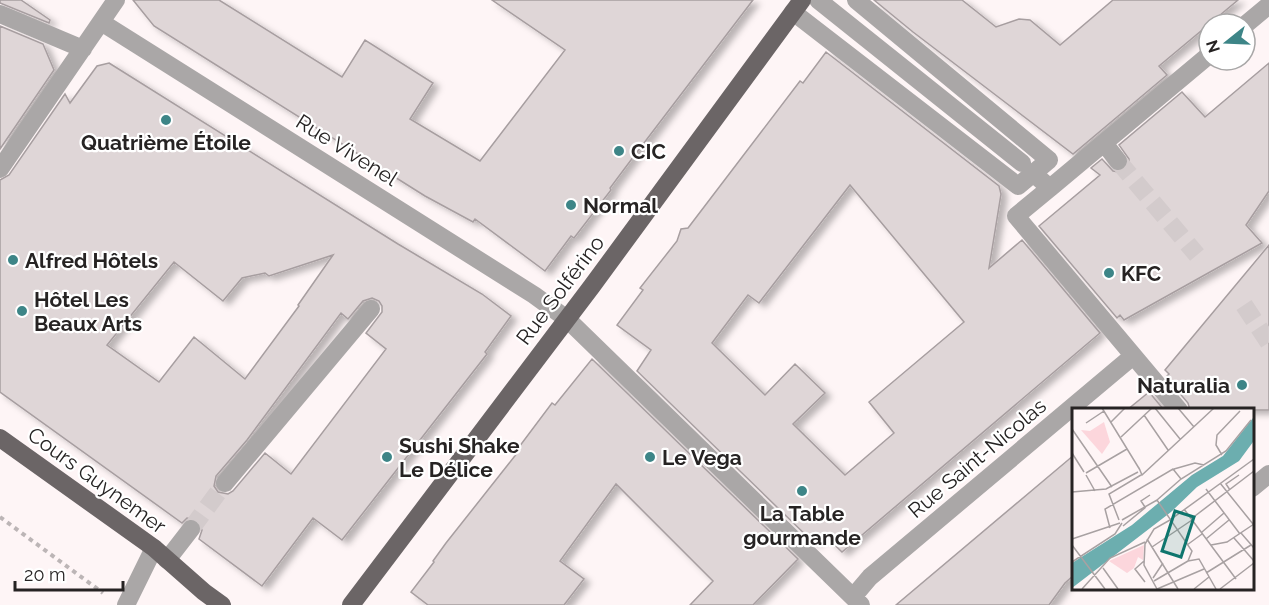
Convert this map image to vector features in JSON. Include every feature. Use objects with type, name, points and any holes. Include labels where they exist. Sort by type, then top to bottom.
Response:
[{"type":"main road","name":"Rue Solférino","points":[[351,605],[567,319],[798,6]]},
{"type":"main road","name":"Cours Guynemer","points":[[0,438],[161,554],[222,605]]},
{"type":"street","points":[[0,169],[117,0]]},
{"type":"street","points":[[818,0],[1050,188]]},
{"type":"street","points":[[798,6],[1018,186],[1028,168],[1049,160],[856,0]]},
{"type":"street","points":[[1257,15],[1269,5]]},
{"type":"street","points":[[0,14],[83,49]]},
{"type":"street","name":"Rue Vivenel","points":[[101,22],[534,295],[567,319],[857,601]]},
{"type":"street","points":[[1177,408],[1016,216],[1197,65]]},
{"type":"street","points":[[1104,142],[1118,161]]},
{"type":"street","points":[[225,483],[371,309]]},
{"type":"street","name":"Rue Saint-Nicolas","points":[[857,601],[870,577],[1133,356]]},
{"type":"street","points":[[1254,486],[1269,474]]},
{"type":"street","points":[[126,605],[161,554],[191,530]]},
{"type":"path","points":[[0,517],[105,595],[126,605]]},
{"type":"building","points":[[0,0],[21,0],[50,20],[49,23],[0,3]]},
{"type":"building","points":[[133,0],[219,0],[342,77],[365,40],[433,83],[410,119],[480,161],[565,50],[492,0],[753,0],[610,188],[611,190],[574,238],[571,236],[545,271],[475,219],[473,222],[425,196],[154,26]]},
{"type":"building","points":[[874,0],[962,0],[996,27],[1019,19],[1030,20],[1060,45],[1113,0],[1238,0],[1224,12],[1197,12],[1197,34],[1159,66],[1167,75],[1073,154]]},
{"type":"building","points":[[0,26],[43,44],[54,70],[0,149]]},
{"type":"building","points":[[826,52],[999,186],[1001,194],[989,268],[1022,240],[1100,333],[842,552],[823,534],[814,543],[637,371],[651,350],[617,325],[643,290],[640,288],[677,241],[681,229],[688,228],[800,81],[803,83]],"holes":[[[850,185],[964,322],[869,402],[894,433],[845,475],[793,424],[825,393],[795,364],[765,395],[712,343],[748,295],[759,303]]]},
{"type":"building","points":[[109,63],[482,294],[511,316],[485,352],[487,354],[342,540],[313,518],[262,586],[199,539],[202,530],[197,520],[187,518],[182,523],[0,392],[0,180],[9,175],[65,94],[70,103],[97,66]],"holes":[[[333,255],[245,379],[194,337],[159,382],[107,345],[174,262],[223,301],[242,278],[265,273],[269,276]],[[372,298],[379,301],[382,312],[366,333],[386,349],[291,474],[265,453],[233,491],[228,494],[218,492],[214,486],[216,476],[247,440],[341,313],[348,319],[363,301]]]},
{"type":"building","points":[[1269,63],[1269,191],[1246,225],[1262,243],[1124,320],[1120,315],[1117,318],[1039,226],[1100,175],[1091,168],[1102,159],[1113,171],[1119,172],[1125,169],[1129,165],[1129,159],[1119,145],[1182,92],[1205,117]]},
{"type":"building","points":[[1269,245],[1269,410],[1189,408],[1188,403],[1166,377],[1169,374],[1165,370]]},
{"type":"building","points":[[592,359],[798,559],[753,605],[690,605],[713,581],[616,484],[560,561],[584,579],[564,605],[428,605],[411,592],[446,543],[518,452],[516,451],[552,403],[555,405]]},
{"type":"building","points":[[1149,392],[1162,408],[1129,408]]},
{"type":"building","points":[[1072,457],[1072,577],[1049,605],[896,605]]},
{"type":"tunnel","points":[[1118,161],[1197,255]]},
{"type":"tunnel","points":[[1244,305],[1269,343]]},
{"type":"tunnel","points":[[191,529],[225,483]]},
{"type":"place","name":"Quatrième Étoile","points":[[166,120]]},
{"type":"place","name":"CIC","points":[[619,151]]},
{"type":"place","name":"Normal","points":[[571,205]]},
{"type":"place","name":"Alfred Hôtels","points":[[13,260]]},
{"type":"place","name":"KFC","points":[[1109,273]]},
{"type":"place","name":"Hôtel Les Beaux Arts","points":[[22,311]]},
{"type":"place","name":"Naturalia","points":[[1242,385]]},
{"type":"place","name":"Sushi Shake Le Délice","points":[[387,457]]},
{"type":"place","name":"Le Vega","points":[[650,457]]},
{"type":"place","name":"La Table gourmande","points":[[802,491]]}]
